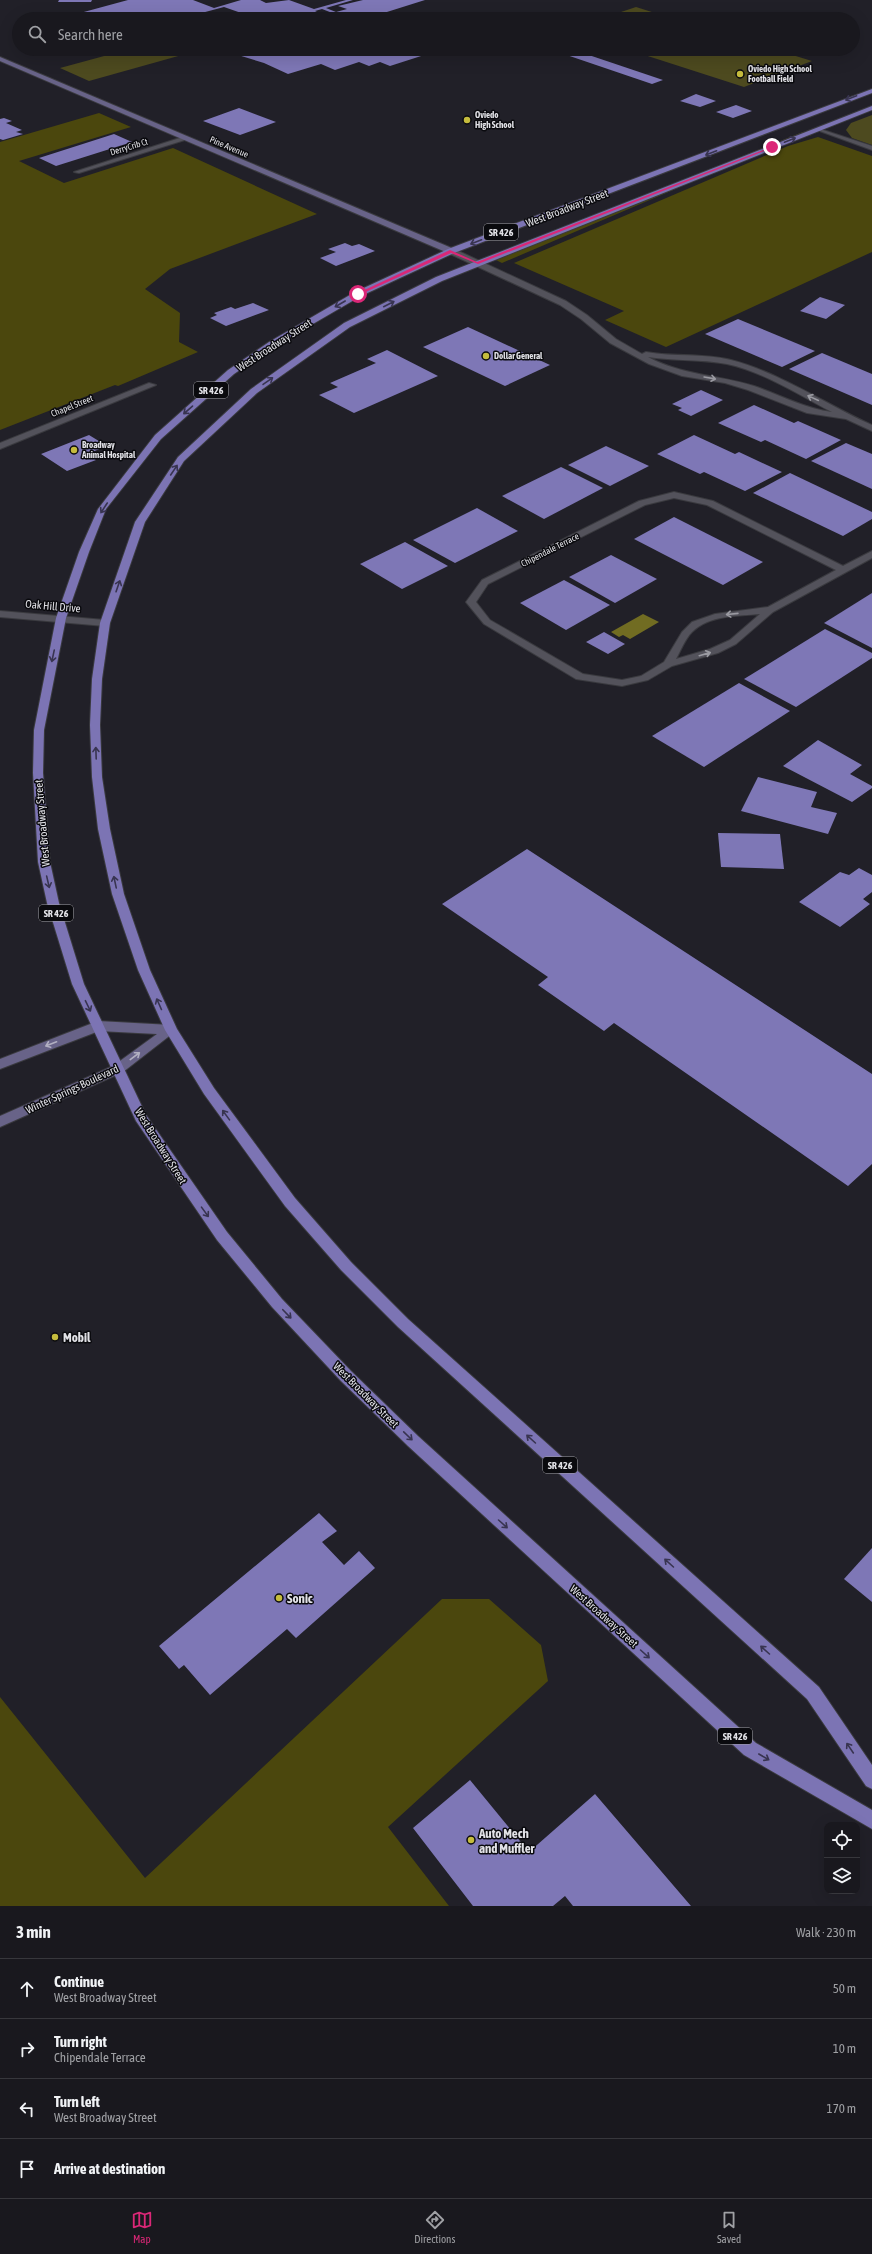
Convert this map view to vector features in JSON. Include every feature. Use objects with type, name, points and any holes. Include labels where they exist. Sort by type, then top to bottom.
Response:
[{"type":"main road","name":"West Broadway Street","points":[[872,91],[831,106],[747,145],[452,251],[358,294],[272,344],[232,372],[158,437],[102,510],[84,552],[61,618],[46,688],[39,730],[38,772],[42,847],[53,903],[78,984],[141,1117],[222,1236],[277,1303],[346,1376],[413,1441],[750,1749],[872,1820]]},
{"type":"main road","points":[[819,129],[818,118],[833,112],[831,106]]},
{"type":"main road","name":"West Broadway Street","points":[[872,108],[439,279],[347,325],[254,391],[181,460],[140,522],[105,623],[97,679],[95,725],[97,777],[104,829],[118,894],[144,970],[171,1030],[209,1091],[290,1202],[346,1266],[403,1323],[813,1693],[872,1780]]},
{"type":"main road","points":[[728,165],[733,156],[747,145]]},
{"type":"street","name":"Pine Avenue","points":[[0,59],[452,251]]},
{"type":"street","points":[[819,129],[872,148]]},
{"type":"street","name":"DerryCrib Ct","points":[[77,172],[186,138]]},
{"type":"street","points":[[452,251],[563,303],[584,317],[613,341],[672,370],[732,373],[822,402],[846,417],[872,428]]},
{"type":"street","points":[[631,350],[658,356],[721,361],[732,373],[751,388],[810,411],[846,417]]},
{"type":"street","points":[[672,370],[683,357]]},
{"type":"street","name":"Chapel Street","points":[[0,446],[152,385]]},
{"type":"street","name":"Chipendale Terrace","points":[[843,570],[710,503],[674,495],[642,503],[485,582],[471,602],[487,622],[580,677],[622,683],[644,678],[668,664],[714,651],[733,642],[770,610],[843,570],[872,554]]},
{"type":"street","name":"Chipendale Terrace","points":[[668,664],[688,630],[701,621],[722,615],[770,610]]},
{"type":"street","name":"Oak Hill Drive","points":[[0,614],[61,618],[105,623]]},
{"type":"street","points":[[0,1064],[98,1026],[171,1030]]},
{"type":"street","name":"Winter Springs Boulevard","points":[[0,1122],[118,1069],[171,1030]]},
{"type":"shaded area","points":[[636,7],[652,12],[621,12]]},
{"type":"shaded area","points":[[104,56],[178,56],[89,81],[60,68]]},
{"type":"shaded area","name":"Oviedo High School Football Field","points":[[648,56],[796,56],[812,61],[744,87]]},
{"type":"shaded area","points":[[99,113],[131,127],[19,161],[64,183],[173,148],[317,214],[170,269],[145,289],[180,313],[179,342],[198,352],[118,386],[115,385],[0,430],[0,142]]},
{"type":"shaded area","points":[[872,115],[872,145],[852,138],[846,130],[851,123]]},
{"type":"shaded area","points":[[803,132],[812,135],[781,144],[502,263],[490,257]]},
{"type":"shaded area","points":[[818,137],[872,156],[872,252],[666,347],[605,320],[624,311],[514,263],[788,146]]},
{"type":"shaded area","points":[[643,614],[659,622],[630,639],[623,635],[619,637],[611,632]]},
{"type":"shaded area","points":[[442,1599],[489,1599],[541,1645],[548,1681],[388,1827],[449,1906],[0,1906],[0,1697],[145,1878]]},
{"type":"building","points":[[59,0],[92,0],[91,2],[58,2]]},
{"type":"building","points":[[128,0],[193,0],[214,8],[241,0],[260,0],[266,3],[289,0],[314,9],[346,0],[353,0],[326,8],[336,12],[330,12],[322,9],[315,11],[317,12],[238,12],[224,7],[205,12],[84,12]]},
{"type":"building","points":[[363,0],[425,0],[387,12],[336,12],[347,9],[338,6]]},
{"type":"building","points":[[241,56],[421,56],[390,66],[380,62],[369,66],[359,62],[335,70],[321,64],[288,74],[264,63]]},
{"type":"building","points":[[570,56],[592,56],[663,80],[652,84]]},
{"type":"building","points":[[696,94],[716,101],[700,107],[680,101]]},
{"type":"building","points":[[736,105],[752,111],[733,118],[716,112]]},
{"type":"building","points":[[239,108],[276,122],[240,135],[203,121]]},
{"type":"building","points":[[4,118],[12,121],[6,123],[22,130],[16,132],[23,134],[3,140],[0,139],[0,119]]},
{"type":"building","points":[[114,134],[132,142],[56,166],[39,158]]},
{"type":"building","points":[[345,243],[352,246],[359,244],[375,251],[336,266],[320,258],[336,252],[328,249]]},
{"type":"building","points":[[820,297],[845,305],[826,319],[800,311]]},
{"type":"building","points":[[253,303],[269,310],[226,326],[210,318],[217,315],[214,313],[231,307],[235,309]]},
{"type":"building","points":[[738,319],[815,351],[782,367],[705,334]]},
{"type":"building","name":"Dollar General","points":[[468,327],[550,365],[505,386],[423,347]]},
{"type":"building","points":[[387,350],[438,376],[354,413],[319,395],[338,387],[330,383],[376,363],[367,359]]},
{"type":"building","points":[[822,353],[872,374],[872,405],[789,369]]},
{"type":"building","points":[[701,390],[723,400],[691,416],[678,410],[682,408],[672,404]]},
{"type":"building","points":[[754,405],[794,423],[798,421],[841,440],[806,459],[765,440],[761,442],[718,423]]},
{"type":"building","name":"Broadway Animal Hospital","points":[[89,435],[107,446],[87,454],[96,460],[67,471],[41,454]]},
{"type":"building","points":[[694,435],[735,454],[739,452],[782,472],[745,491],[704,472],[700,474],[657,454]]},
{"type":"building","points":[[846,443],[872,454],[872,489],[811,461]]},
{"type":"building","points":[[606,446],[649,466],[610,486],[568,465]]},
{"type":"building","points":[[561,467],[603,488],[544,519],[502,496]]},
{"type":"building","points":[[790,473],[872,512],[872,519],[843,536],[753,493]]},
{"type":"building","points":[[477,508],[518,531],[455,563],[413,540]]},
{"type":"building","points":[[674,517],[763,562],[723,585],[634,539]]},
{"type":"building","points":[[405,542],[448,566],[402,589],[360,564]]},
{"type":"building","points":[[611,555],[657,579],[615,603],[569,577]]},
{"type":"building","points":[[564,580],[610,605],[566,630],[520,603]]},
{"type":"building","points":[[872,593],[872,648],[824,623]]},
{"type":"building","points":[[825,629],[872,653],[872,658],[796,707],[744,679]]},
{"type":"building","points":[[604,632],[625,644],[608,654],[586,642]]},
{"type":"building","points":[[739,683],[790,711],[704,767],[652,736]]},
{"type":"building","points":[[818,740],[862,765],[850,774],[872,786],[872,788],[852,802],[783,766]]},
{"type":"building","points":[[758,777],[817,792],[811,807],[837,813],[828,834],[741,811]]},
{"type":"building","points":[[718,833],[780,834],[784,869],[721,867]]},
{"type":"building","points":[[527,849],[872,1074],[872,1164],[848,1186],[614,1023],[604,1031],[538,985],[548,977],[442,904]]},
{"type":"building","points":[[859,868],[872,875],[872,892],[863,899],[870,904],[840,927],[799,902],[840,872],[849,875]]},
{"type":"building","name":"Sonic","points":[[319,1513],[337,1531],[322,1542],[344,1565],[359,1551],[375,1568],[296,1638],[287,1629],[210,1695],[184,1665],[179,1669],[159,1646]]},
{"type":"building","points":[[872,1548],[872,1602],[844,1579]]},
{"type":"building","name":"Auto Mech and Muffler","points":[[470,1780],[529,1852],[595,1794],[691,1906],[573,1906],[565,1896],[553,1906],[473,1906],[413,1828]]},
{"type":"place","name":"Oviedo High School Football Field","points":[[740,74]]},
{"type":"place","name":"Oviedo High School","points":[[467,120]]},
{"type":"place","name":"Dollar General","points":[[486,356]]},
{"type":"place","name":"Broadway Animal Hospital","points":[[74,450]]},
{"type":"place","name":"Mobil","points":[[55,1337]]},
{"type":"place","name":"Sonic","points":[[279,1598]]},
{"type":"place","name":"Auto Mech and Muffler","points":[[471,1840]]},
{"type":"route","points":[[358,294],[452,251],[477,263],[772,147]]}]
